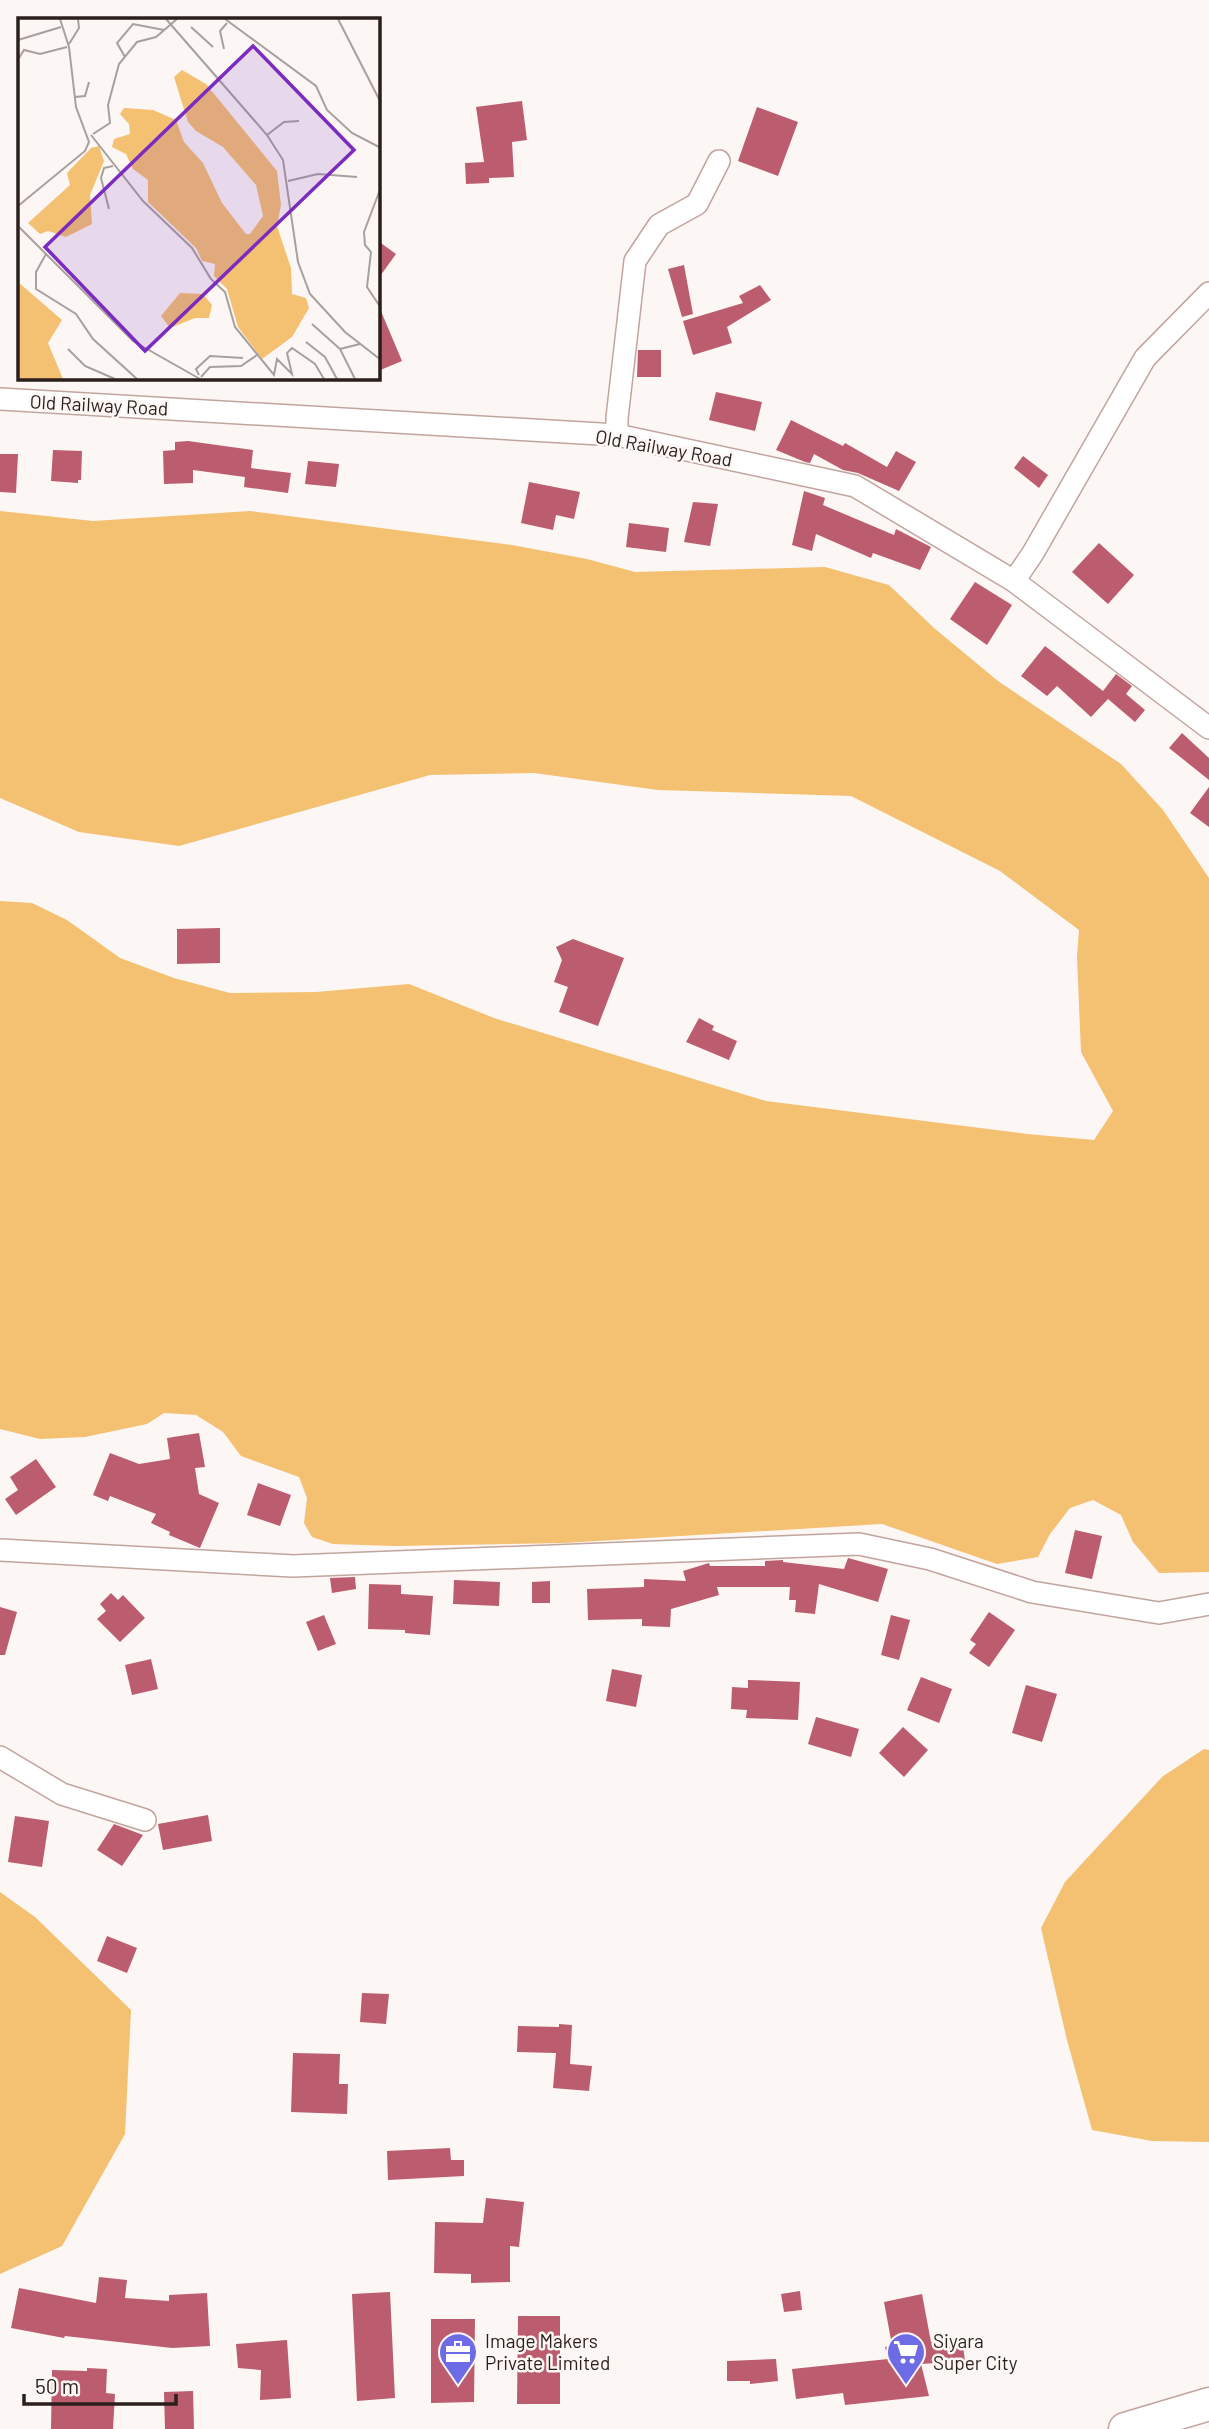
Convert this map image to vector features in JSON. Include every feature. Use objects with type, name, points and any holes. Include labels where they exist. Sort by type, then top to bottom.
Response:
[{"type":"highway","points":[[1125,2429],[1209,2404]]},
{"type":"street","points":[[617,435],[635,261],[659,225],[697,204],[719,161]]},
{"type":"street","points":[[1014,581],[1033,553],[1145,358],[1209,293]]},
{"type":"street","name":"Old Railway Road","points":[[0,399],[617,435],[855,486],[1014,581],[1209,728]]},
{"type":"street","points":[[0,1550],[293,1566],[859,1544],[930,1559],[1032,1592],[1159,1613],[1209,1604]]},
{"type":"street","points":[[0,1757],[62,1794],[145,1820]]},
{"type":"shaded area","points":[[0,511],[93,521],[250,511],[512,545],[587,559],[635,572],[825,567],[889,585],[934,628],[998,681],[1121,764],[1163,810],[1209,878],[1209,1572],[1159,1573],[1133,1542],[1121,1515],[1093,1500],[1070,1508],[1050,1534],[1038,1557],[997,1564],[882,1524],[564,1543],[394,1546],[333,1544],[312,1537],[304,1523],[307,1498],[299,1477],[241,1456],[223,1432],[196,1415],[164,1413],[147,1424],[85,1437],[40,1439],[0,1429],[0,901],[32,903],[67,920],[120,958],[174,978],[230,993],[316,992],[409,984],[494,1018],[766,1101],[1094,1140],[1113,1111],[1081,1052],[1077,957],[1079,930],[1000,871],[851,796],[658,790],[534,773],[430,775],[179,846],[79,832],[0,798]]},
{"type":"shaded area","points":[[1204,1749],[1209,1750],[1209,2142],[1152,2141],[1092,2130],[1067,2040],[1041,1928],[1065,1882],[1162,1777]]},
{"type":"shaded area","points":[[0,1892],[35,1917],[131,2010],[125,2134],[62,2246],[0,2274]]},
{"type":"building","points":[[522,101],[527,140],[512,142],[514,177],[489,178],[489,183],[466,184],[465,163],[484,162],[476,107]]},
{"type":"building","points":[[757,107],[798,122],[778,176],[738,161]]},
{"type":"building","points":[[380,242],[396,254],[380,276]]},
{"type":"building","points":[[684,265],[693,314],[682,317],[668,269]]},
{"type":"building","points":[[760,285],[771,300],[727,327],[732,343],[693,355],[683,321],[743,303],[739,296]]},
{"type":"building","points":[[380,309],[402,361],[380,370]]},
{"type":"building","points":[[638,350],[661,350],[661,377],[637,377]]},
{"type":"building","points":[[716,392],[762,402],[755,431],[709,420]]},
{"type":"building","points":[[791,420],[843,446],[845,443],[887,467],[896,451],[916,462],[899,491],[858,473],[843,470],[814,454],[810,463],[805,462],[776,450]]},
{"type":"building","points":[[188,441],[253,450],[251,468],[291,473],[288,493],[244,487],[245,477],[193,470],[193,483],[164,484],[163,451],[175,450],[175,442]]},
{"type":"building","points":[[53,450],[82,451],[81,480],[78,480],[78,483],[51,481]]},
{"type":"building","points":[[0,454],[18,454],[16,493],[0,492]]},
{"type":"building","points":[[1023,456],[1048,475],[1039,488],[1014,468]]},
{"type":"building","points":[[308,461],[339,464],[336,487],[305,484]]},
{"type":"building","points":[[529,482],[580,492],[574,519],[556,515],[553,530],[521,523]]},
{"type":"building","points":[[804,491],[825,498],[823,505],[894,535],[896,529],[931,547],[920,570],[873,553],[871,558],[816,534],[812,551],[792,545]]},
{"type":"building","points":[[693,502],[718,504],[710,546],[684,542]]},
{"type":"building","points":[[629,523],[669,528],[666,552],[626,547]]},
{"type":"building","points":[[1099,543],[1134,575],[1108,604],[1072,572]]},
{"type":"building","points":[[975,582],[1012,605],[987,645],[950,619]]},
{"type":"building","points":[[1045,646],[1103,691],[1116,674],[1132,686],[1126,694],[1145,710],[1135,722],[1108,699],[1091,717],[1057,686],[1047,696],[1021,676]]},
{"type":"building","points":[[1182,733],[1209,758],[1209,780],[1169,748]]},
{"type":"building","points":[[1209,787],[1209,827],[1190,813]]},
{"type":"building","points":[[220,928],[220,963],[177,964],[177,929]]},
{"type":"building","points":[[573,939],[624,958],[598,1026],[559,1012],[568,987],[554,982],[562,960],[556,947]]},
{"type":"building","points":[[699,1018],[714,1026],[712,1030],[737,1041],[729,1060],[686,1042]]},
{"type":"building","points":[[199,1433],[205,1467],[195,1468],[199,1494],[219,1503],[200,1548],[169,1535],[170,1532],[151,1523],[156,1514],[110,1496],[108,1501],[93,1495],[110,1453],[139,1464],[170,1459],[167,1438]]},
{"type":"building","points":[[36,1459],[56,1487],[16,1515],[5,1499],[18,1490],[10,1477]]},
{"type":"building","points":[[258,1483],[291,1495],[280,1526],[247,1515]]},
{"type":"building","points":[[1075,1530],[1102,1536],[1092,1579],[1065,1573]]},
{"type":"building","points":[[848,1558],[888,1569],[878,1602],[819,1584],[815,1614],[795,1612],[796,1600],[789,1600],[790,1587],[717,1587],[719,1595],[671,1609],[670,1627],[642,1626],[642,1619],[588,1620],[587,1589],[644,1587],[644,1579],[686,1581],[683,1571],[709,1563],[710,1566],[765,1566],[765,1561],[783,1560],[844,1569]]},
{"type":"building","points":[[355,1577],[356,1589],[332,1593],[330,1578]]},
{"type":"building","points":[[454,1580],[500,1582],[499,1606],[453,1604]]},
{"type":"building","points":[[550,1581],[550,1603],[532,1603],[532,1582]]},
{"type":"building","points":[[369,1584],[401,1585],[401,1594],[433,1596],[430,1635],[405,1633],[405,1630],[368,1629]]},
{"type":"building","points":[[111,1593],[118,1600],[123,1595],[145,1618],[120,1642],[97,1619],[106,1611],[100,1604]]},
{"type":"building","points":[[0,1607],[17,1612],[5,1655],[0,1655]]},
{"type":"building","points":[[989,1612],[1015,1630],[989,1667],[969,1653],[976,1644],[970,1640]]},
{"type":"building","points":[[324,1615],[336,1644],[318,1651],[306,1622]]},
{"type":"building","points":[[891,1615],[910,1620],[899,1660],[881,1655]]},
{"type":"building","points":[[151,1659],[158,1689],[132,1695],[125,1665]]},
{"type":"building","points":[[612,1669],[642,1675],[636,1707],[606,1701]]},
{"type":"building","points":[[921,1677],[952,1689],[939,1723],[907,1710]]},
{"type":"building","points":[[748,1680],[800,1682],[798,1720],[746,1718],[747,1710],[731,1709],[732,1687],[748,1688]]},
{"type":"building","points":[[1026,1685],[1057,1694],[1042,1742],[1012,1733]]},
{"type":"building","points":[[816,1717],[859,1729],[851,1757],[808,1744]]},
{"type":"building","points":[[903,1727],[928,1750],[904,1777],[879,1753]]},
{"type":"building","points":[[208,1815],[212,1841],[163,1850],[158,1824]]},
{"type":"building","points":[[15,1816],[49,1821],[42,1867],[8,1862]]},
{"type":"building","points":[[114,1824],[143,1835],[122,1866],[97,1850]]},
{"type":"building","points":[[107,1936],[137,1948],[127,1973],[97,1961]]},
{"type":"building","points":[[362,1993],[389,1994],[386,2024],[360,2022]]},
{"type":"building","points":[[559,2024],[572,2025],[570,2064],[592,2066],[589,2091],[553,2088],[556,2053],[517,2052],[518,2026],[559,2027]]},
{"type":"building","points":[[293,2053],[340,2054],[339,2084],[348,2084],[347,2114],[291,2112]]},
{"type":"building","points":[[450,2148],[451,2160],[464,2160],[464,2176],[388,2180],[387,2151]]},
{"type":"building","points":[[486,2198],[524,2202],[519,2247],[510,2246],[510,2282],[471,2283],[471,2274],[434,2273],[435,2222],[483,2223]]},
{"type":"building","points":[[99,2277],[127,2280],[125,2298],[169,2301],[169,2295],[207,2293],[210,2346],[172,2348],[64,2338],[11,2328],[19,2288],[96,2303]]},
{"type":"building","points":[[800,2291],[802,2310],[784,2312],[781,2294]]},
{"type":"building","points":[[390,2292],[395,2398],[357,2401],[352,2294]]},
{"type":"building","points":[[922,2294],[931,2342],[962,2339],[965,2361],[921,2364],[929,2396],[845,2405],[843,2393],[796,2399],[792,2369],[888,2359],[885,2347],[892,2345],[884,2302]]},
{"type":"building","points":[[518,2316],[560,2316],[560,2404],[517,2404]]},
{"type":"building","points":[[431,2319],[475,2319],[474,2402],[431,2403]]},
{"type":"building","points":[[287,2340],[291,2398],[260,2400],[261,2370],[238,2368],[236,2344]]},
{"type":"building","points":[[776,2359],[778,2381],[750,2384],[750,2381],[727,2381],[727,2361]]},
{"type":"building","points":[[87,2368],[107,2369],[106,2393],[115,2394],[113,2429],[51,2429],[52,2370],[87,2371]]},
{"type":"building","points":[[193,2391],[194,2429],[165,2429],[164,2392]]},
{"type":"place","name":"Image Makers Private Limited","points":[[458,2386]]},
{"type":"place","name":"Siyara Super City","points":[[906,2386]]}]
